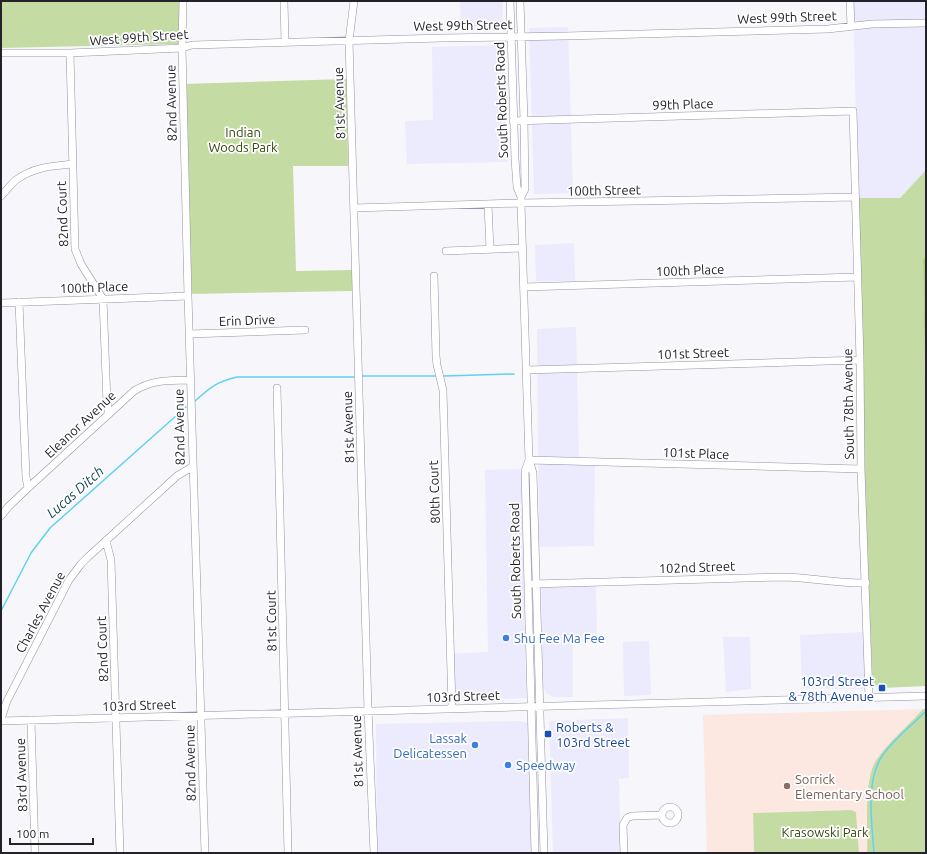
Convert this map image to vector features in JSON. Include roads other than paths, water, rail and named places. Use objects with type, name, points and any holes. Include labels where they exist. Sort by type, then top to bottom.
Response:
[{"type":"street","name":"82nd Avenue","points":[[183,1],[182,48],[192,467],[205,853]]},
{"type":"street","points":[[284,1],[285,42]]},
{"type":"street","name":"81st Avenue","points":[[354,1],[349,41],[368,710],[374,853]]},
{"type":"street","name":"South Roberts Road","points":[[510,1],[513,121],[517,187],[521,200],[530,460],[533,473],[544,853]]},
{"type":"street","name":"South Roberts Road","points":[[520,1],[525,189],[521,200]]},
{"type":"street","points":[[850,1],[851,26]]},
{"type":"street","name":"West 99th Street","points":[[1,53],[70,53],[182,48],[192,45],[285,42],[828,29],[872,24],[926,23]]},
{"type":"street","name":"82nd Court","points":[[70,53],[75,250],[81,264],[103,299],[107,403],[109,414]]},
{"type":"street","name":"99th Place","points":[[513,121],[853,111]]},
{"type":"street","name":"South 78th Avenue","points":[[853,111],[860,360],[861,469],[870,697]]},
{"type":"street","points":[[1,196],[16,180],[30,171],[42,167],[72,164]]},
{"type":"street","name":"100th Street","points":[[354,208],[488,205],[521,200],[856,197]]},
{"type":"street","points":[[488,205],[490,250]]},
{"type":"street","points":[[446,251],[523,248]]},
{"type":"street","name":"80th Court","points":[[434,276],[436,361],[443,390],[452,708]]},
{"type":"street","name":"100th Place","points":[[524,287],[857,277]]},
{"type":"street","name":"100th Place","points":[[1,303],[188,296]]},
{"type":"street","points":[[19,302],[26,478],[28,488]]},
{"type":"street","name":"Erin Drive","points":[[189,334],[305,330]]},
{"type":"street","name":"101st Street","points":[[527,370],[860,360]]},
{"type":"street","name":"Eleanor Avenue","points":[[1,516],[8,507],[28,488],[134,390],[144,384],[158,381],[190,380]]},
{"type":"street","name":"81st Court","points":[[277,388],[288,853]]},
{"type":"street","name":"South Roberts Road","points":[[530,460],[525,472],[535,853]]},
{"type":"street","name":"101st Place","points":[[530,460],[861,469]]},
{"type":"street","name":"Charles Avenue","points":[[1,720],[7,701],[68,580],[81,564],[177,476],[192,467]]},
{"type":"street","name":"82nd Court","points":[[106,541],[111,560],[120,853]]},
{"type":"street","name":"102nd Street","points":[[527,584],[782,577],[796,577],[835,582],[866,583]]},
{"type":"street","name":"103rd Street","points":[[1,720],[926,696]]},
{"type":"street","name":"83rd Avenue","points":[[31,720],[35,853]]},
{"type":"street","points":[[624,853],[623,825],[627,818],[632,816],[662,815]]},
{"type":"waterway","name":"Lucas Ditch","points":[[444,376],[514,374]]},
{"type":"waterway","name":"Lucas Ditch","points":[[363,376],[435,376]]},
{"type":"waterway","name":"Lucas Ditch","points":[[195,401],[214,386],[237,377],[354,377]]},
{"type":"waterway","name":"Lucas Ditch","points":[[1,611],[31,553],[50,528],[186,407]]},
{"type":"waterway","points":[[874,853],[871,816],[871,790],[877,766],[891,744],[925,712]]},
{"type":"place","name":"Shu Fee Ma Fee","points":[[506,638]]},
{"type":"place","name":"103rd Street & 78th Avenue","points":[[882,688]]},
{"type":"place","name":"Roberts & 103rd Street","points":[[548,734]]},
{"type":"place","name":"Lassak Delicatessen","points":[[475,745]]},
{"type":"place","name":"Speedway","points":[[508,765]]},
{"type":"place","name":"Sorrick Elementary School","points":[[787,786]]},
{"type":"park label","name":"Indian Woods Park","points":[[243,140]]},
{"type":"park label","name":"Krasowski Park","points":[[825,832]]}]
